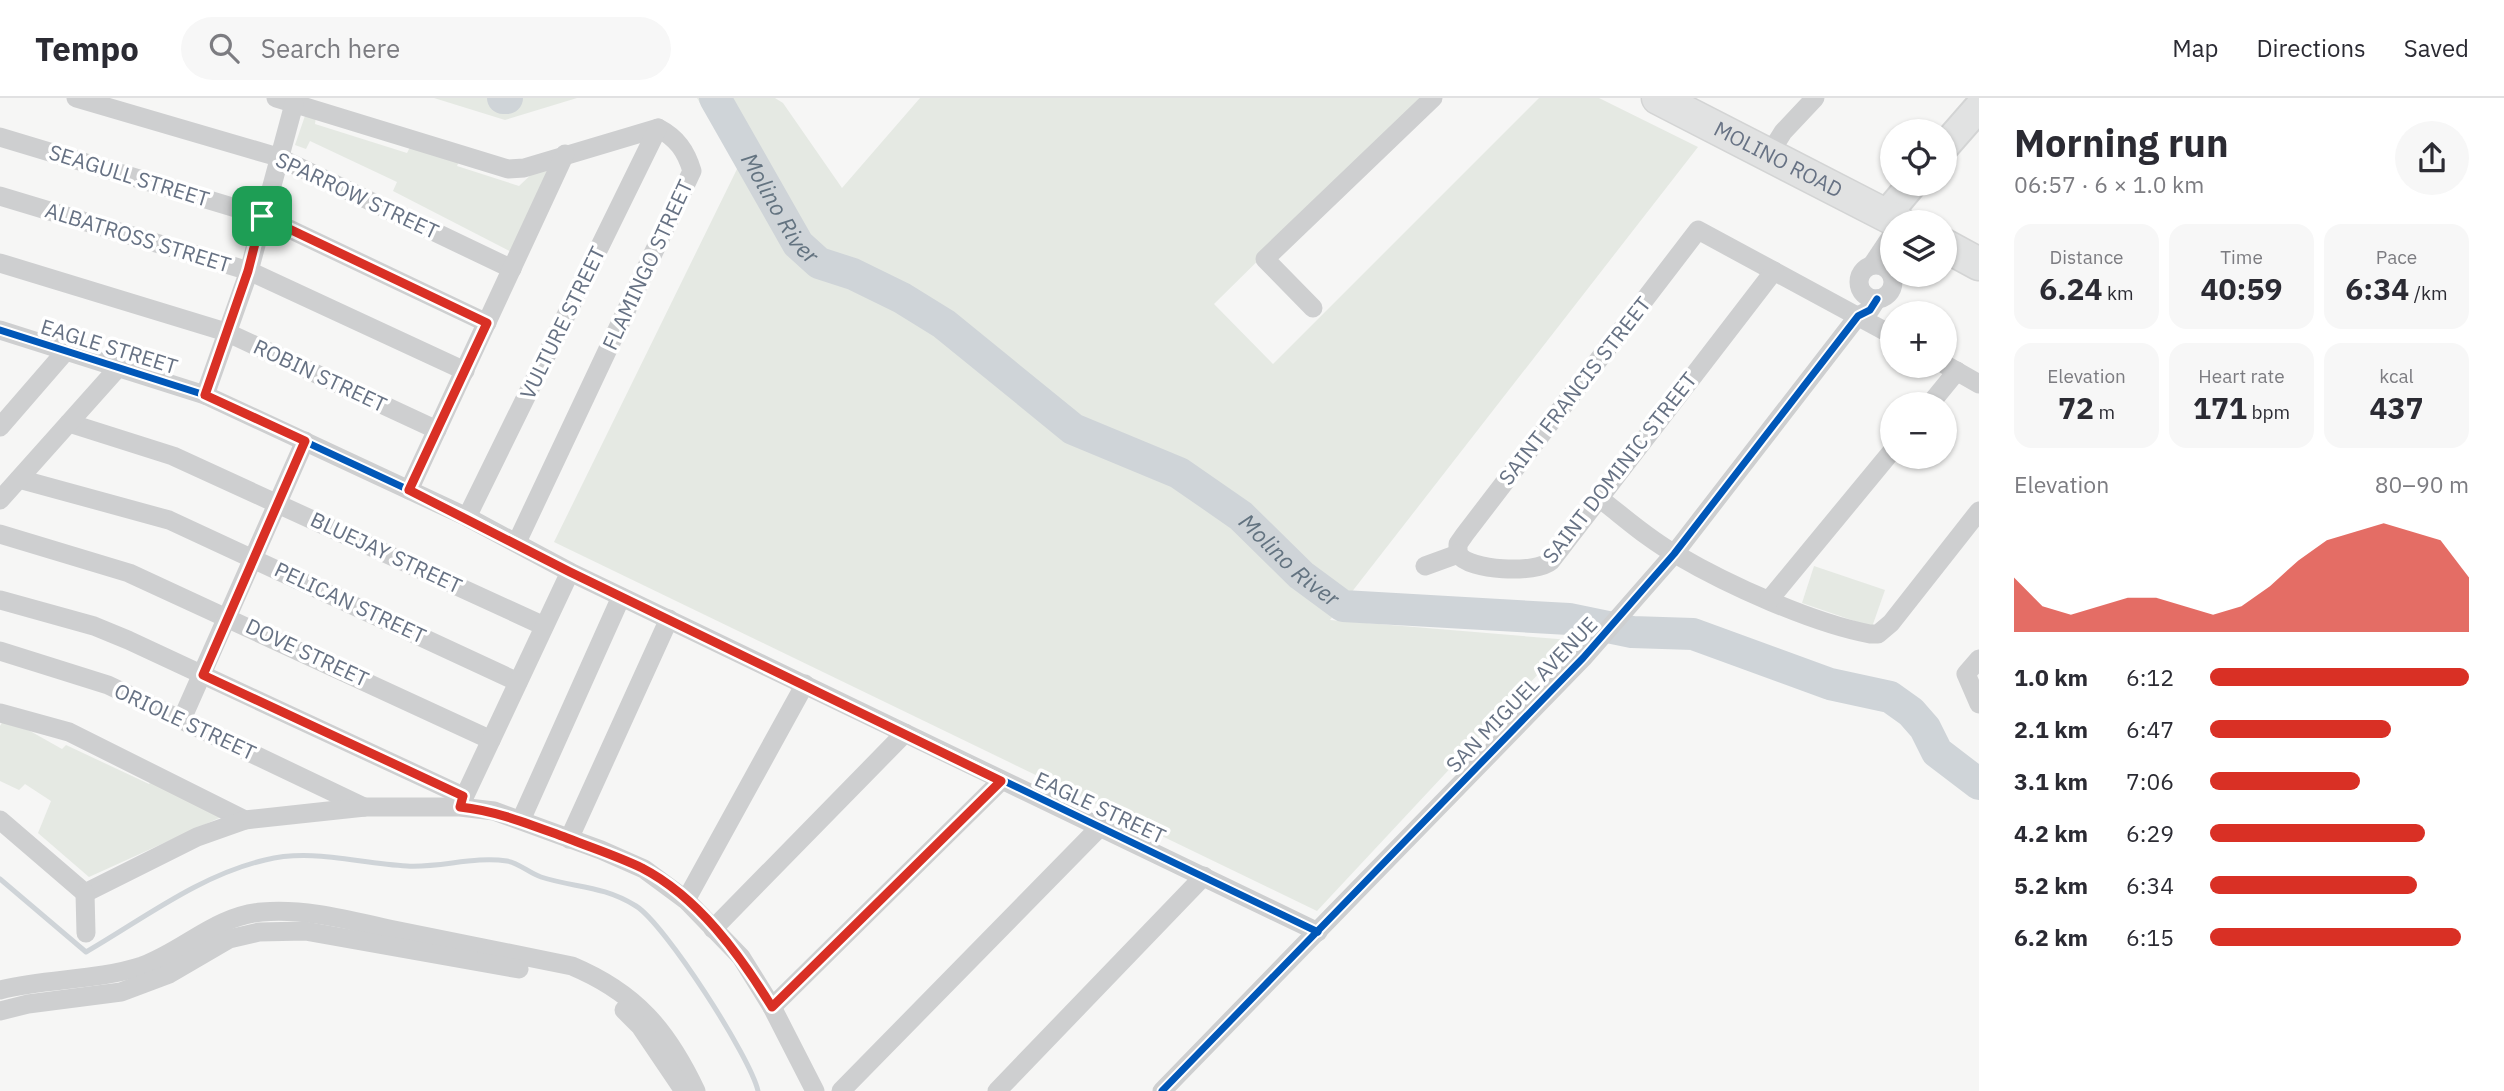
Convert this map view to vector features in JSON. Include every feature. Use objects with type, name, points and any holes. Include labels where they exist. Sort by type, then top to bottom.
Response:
[{"type":"main road","name":"MOLINO ROAD","points":[[1658,98],[1880,217]]},
{"type":"main road","points":[[1957,252],[1979,264]]},
{"type":"street","name":"SPARROW STREET","points":[[76,98],[278,157],[512,269]]},
{"type":"street","points":[[1312,308],[1265,259],[1433,98]]},
{"type":"street","points":[[1768,156],[1783,132],[1815,98]]},
{"type":"street","points":[[205,395],[248,271],[278,157],[285,101],[508,169],[524,168],[658,128]]},
{"type":"street","points":[[1957,132],[1979,107]]},
{"type":"street","name":"VULTURE STREET","points":[[467,517],[658,128]]},
{"type":"street","name":"FLAMINGO STREET","points":[[517,542],[692,171],[682,147],[673,136],[658,128]]},
{"type":"street","name":"SEAGULL STREET","points":[[0,137],[262,216],[487,323]]},
{"type":"street","points":[[409,490],[565,155]]},
{"type":"street","name":"ALBATROSS STREET","points":[[0,196],[248,271],[465,371]]},
{"type":"street","name":"SAINT FRANCIS STREET","points":[[1458,554],[1458,544],[1465,534],[1698,230],[1774,271]]},
{"type":"street","points":[[1880,249],[1872,265],[1860,276],[1870,296],[1891,290],[1892,287]]},
{"type":"street","name":"ROBIN STREET","points":[[0,263],[226,332],[437,430]]},
{"type":"street","points":[[1872,265],[1880,267]]},
{"type":"street","points":[[1774,271],[1880,328]]},
{"type":"street","name":"SAINT DOMINIC STREET","points":[[1458,554],[1471,564],[1525,570],[1543,568],[1774,271]]},
{"type":"street","name":"SAN MIGUEL AVENUE","points":[[1162,1091],[1311,929],[1583,658],[1674,554],[1858,316],[1870,310],[1870,296]]},
{"type":"street","name":"EAGLE STREET","points":[[0,330],[205,395],[467,517],[621,597],[1311,929]]},
{"type":"street","points":[[0,427],[65,352]]},
{"type":"street","points":[[0,500],[117,369]]},
{"type":"street","points":[[1957,371],[1979,384]]},
{"type":"street","name":"BLUEJAY STREET","points":[[69,423],[173,456],[544,626]]},
{"type":"street","points":[[182,719],[305,441]]},
{"type":"street","points":[[1769,600],[1880,466]]},
{"type":"street","name":"PELICAN STREET","points":[[19,479],[169,520],[254,557],[518,682]]},
{"type":"street","points":[[1599,498],[1674,554],[1769,600],[1862,633],[1878,634],[1891,623],[1979,511]]},
{"type":"street","name":"DOVE STREET","points":[[0,534],[122,570],[227,616],[491,740]]},
{"type":"street","points":[[1425,566],[1458,554]]},
{"type":"street","points":[[462,801],[570,572]]},
{"type":"street","points":[[521,820],[621,597]]},
{"type":"street","points":[[0,600],[94,626],[203,675],[462,801],[521,820],[644,869],[686,900],[741,957],[772,1007],[815,1091]]},
{"type":"street","points":[[569,839],[669,619]]},
{"type":"street","name":"ORIOLE STREET","points":[[0,651],[84,675],[365,807]]},
{"type":"street","points":[[1979,659],[1966,674],[1979,704]]},
{"type":"street","points":[[686,900],[805,684]]},
{"type":"street","points":[[0,713],[69,732],[245,820]]},
{"type":"street","points":[[713,929],[905,733]]},
{"type":"street","points":[[772,1007],[1001,781]]},
{"type":"street","points":[[85,893],[197,837],[245,820],[365,807],[462,801]]},
{"type":"street","points":[[0,820],[85,893],[86,933]]},
{"type":"street","points":[[841,1091],[1099,828]]},
{"type":"street","points":[[997,1091],[1204,876]]},
{"type":"street","points":[[0,990],[26,983],[114,974],[142,965],[221,922],[260,912],[284,911],[334,917],[572,967],[602,979],[647,1015],[665,1035],[679,1053],[696,1091]]},
{"type":"street","points":[[0,1011],[28,1004],[121,992],[169,974],[229,939],[260,932],[305,931],[572,978],[625,1011],[640,1026],[684,1091]]},
{"type":"shaded area","points":[[434,98],[577,98],[505,120]]},
{"type":"shaded area","points":[[697,98],[775,98],[783,103],[842,188],[920,98],[1423,98],[1214,304],[1273,364],[1539,98],[1599,98],[1698,147],[1330,620],[1570,640],[1317,911],[554,542],[738,167]]},
{"type":"shaded area","points":[[308,107],[317,110],[315,124],[407,153],[413,141],[462,155],[457,166],[519,186],[536,170],[560,170],[521,257],[393,191],[397,182],[310,141],[306,149],[295,145]]},
{"type":"shaded area","points":[[1814,566],[1885,590],[1872,627],[1802,603]]},
{"type":"shaded area","points":[[3,721],[30,731],[62,749],[66,745],[149,784],[153,779],[228,814],[89,877],[38,833],[51,801],[25,784],[19,790],[0,781],[0,726]]},
{"type":"waterway","name":"Molino River","points":[[715,98],[798,244],[819,263],[853,274],[902,298],[944,324],[1073,429],[1179,473],[1241,516],[1301,575],[1343,606],[1569,619],[1632,632],[1693,634],[1830,684],[1890,697],[1911,712],[1925,728],[1937,752],[1979,784]]},
{"type":"waterway","points":[[0,879],[86,952],[195,887],[241,867],[265,860],[318,856],[420,866],[482,860],[511,862],[553,881],[612,894],[636,906],[649,918],[685,964],[724,1023],[752,1074],[758,1091]]},
{"type":"cycle path","points":[[1162,1091],[1583,658],[1674,554],[1858,316],[1870,310],[1877,299]]},
{"type":"cycle path","points":[[0,330],[205,395],[467,517],[570,572],[1318,932]]},
{"type":"route","points":[[262,216],[487,323],[409,490],[517,542],[570,572],[1001,781],[772,1007],[741,957],[686,900],[644,869],[521,820],[494,811],[460,807],[463,796],[203,675],[305,441],[205,395],[248,271],[262,216]]}]
